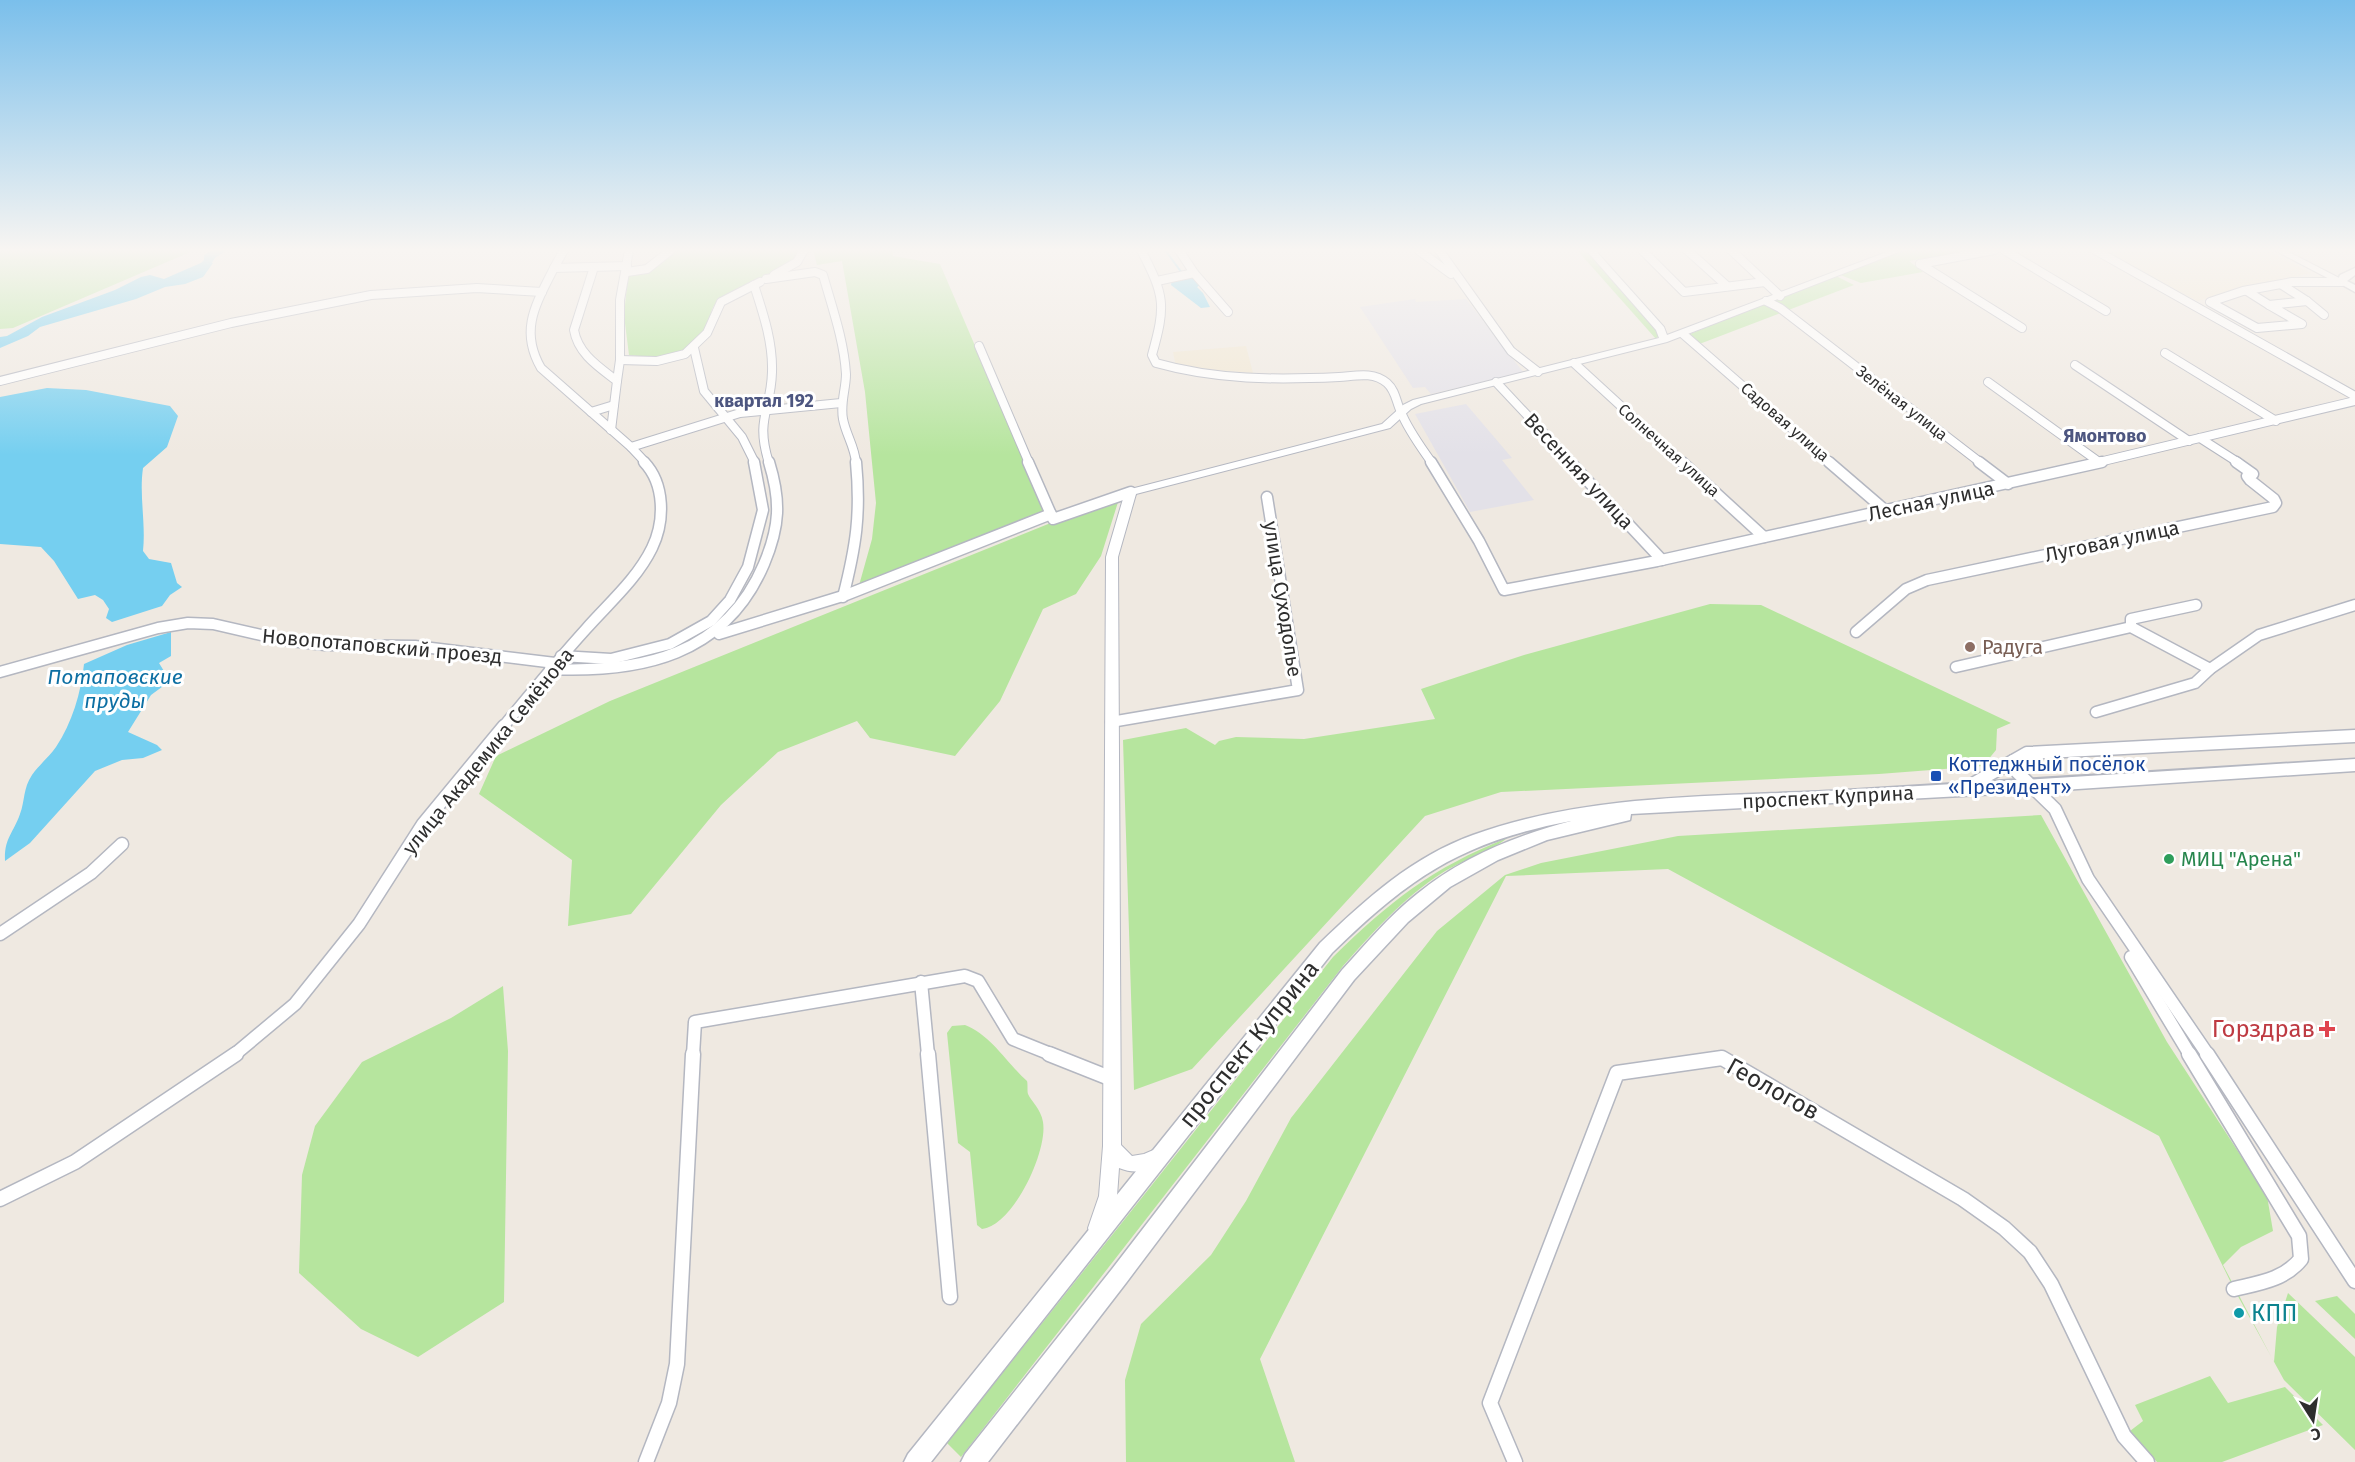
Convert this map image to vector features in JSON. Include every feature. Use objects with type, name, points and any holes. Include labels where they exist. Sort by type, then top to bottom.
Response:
[{"type":"main road","name":"проспект Куприна","points":[[916,1462],[1326,948],[1405,878],[1456,848],[1506,829],[1551,817],[1605,808],[2031,786],[2355,765]]},
{"type":"main road","name":"проспект Куприна","points":[[973,1462],[1348,975],[1388,931],[1423,898],[1469,867],[1514,845],[1559,830],[1696,804]]},
{"type":"street","points":[[0,381],[255,318]]},
{"type":"street","name":"улица Академика Семёнова","points":[[0,1199],[75,1162],[139,1121],[229,1059],[295,1004],[359,924],[423,824],[556,663],[625,588],[653,546],[662,505],[657,483],[650,468],[631,447],[541,368],[532,356],[528,336],[530,318]]},
{"type":"street","points":[[575,318],[574,340],[590,362],[616,381]]},
{"type":"street","points":[[611,430],[620,360],[621,318]]},
{"type":"street","points":[[620,360],[663,361],[694,348],[713,326],[716,318]]},
{"type":"street","points":[[556,663],[609,671],[676,654],[725,627],[746,602],[764,568],[776,528],[779,507],[772,465],[764,446],[762,409],[772,368],[761,318]]},
{"type":"street","points":[[834,318],[845,365],[843,421],[855,450],[860,503],[856,546],[843,597]]},
{"type":"street","points":[[1162,318],[1152,356],[1156,363],[1196,373],[1255,378],[1372,375],[1386,380],[1395,394],[1401,413]]},
{"type":"street","points":[[1487,318],[1511,351],[1538,372]]},
{"type":"street","points":[[1649,318],[1663,334]]},
{"type":"street","points":[[979,346],[1053,519],[1131,492],[1386,426],[1417,402],[1574,363],[1663,334],[1684,333],[1723,318]]},
{"type":"street","name":"Зелёная улица","points":[[1793,318],[2008,484]]},
{"type":"street","points":[[2006,318],[2022,328]]},
{"type":"street","points":[[2216,318],[2355,396]]},
{"type":"street","points":[[2239,318],[2257,328],[2302,324],[2292,318]]},
{"type":"street","name":"Садовая улица","points":[[1684,333],[1886,511]]},
{"type":"street","points":[[556,663],[611,659],[670,644],[711,621],[730,600],[748,567],[763,510],[757,468],[742,437],[704,392],[694,348]]},
{"type":"street","points":[[2165,353],[2276,421]]},
{"type":"street","name":"Солнечная улица","points":[[1574,363],[1764,537]]},
{"type":"street","points":[[2075,366],[2189,441]]},
{"type":"street","name":"Весенняя улица","points":[[1496,382],[1662,560]]},
{"type":"street","points":[[1988,382],[2099,462]]},
{"type":"street","points":[[1395,394],[1417,402]]},
{"type":"street","name":"Лесная улица","points":[[1401,413],[1479,541],[1504,591],[1662,560],[2008,484],[2355,401]]},
{"type":"street","points":[[631,447],[727,417],[762,409],[842,403]]},
{"type":"street","points":[[591,412],[614,405]]},
{"type":"street","name":"Луговая улица","points":[[1856,632],[1906,589],[1927,580],[2273,507],[2276,503],[2274,499],[2247,476],[2253,474],[2251,471],[2200,438]]},
{"type":"street","points":[[1086,1250],[1101,1221],[1108,1196],[1112,1146],[1112,557],[1131,492]]},
{"type":"street","name":"улица Суходолье","points":[[1111,722],[1298,690],[1268,497]]},
{"type":"street","points":[[710,637],[769,622],[843,597],[1051,514]]},
{"type":"street","points":[[2132,627],[2131,619],[2196,605]]},
{"type":"street","points":[[2096,712],[2195,683],[2210,669],[2259,635],[2355,605]]},
{"type":"street","name":"Новопотаповский проезд","points":[[0,672],[158,628],[188,623],[213,624],[284,640],[326,645],[415,646],[556,663]]},
{"type":"street","points":[[1956,667],[2132,627],[2210,669]]},
{"type":"street","points":[[1964,789],[2027,753],[2355,735]]},
{"type":"street","points":[[2013,760],[2014,769],[2055,809],[2088,879],[2235,1095],[2355,1281]]},
{"type":"street","points":[[0,934],[92,873],[122,844]]},
{"type":"street","points":[[2140,957],[2131,957],[2299,1236],[2301,1259],[2294,1270],[2280,1277],[2235,1289]]},
{"type":"street","points":[[646,1462],[669,1403],[677,1364],[695,1022],[956,976],[974,978],[1013,1039],[1112,1079]]},
{"type":"street","points":[[921,982],[950,1297]]},
{"type":"street","name":"Геологов","points":[[1515,1462],[1490,1403],[1617,1073],[1722,1058],[1963,1199],[2004,1228],[2030,1252],[2051,1284],[2124,1436],[2147,1462]]},
{"type":"street","points":[[1112,1146],[1120,1160],[1128,1165],[1148,1162],[1160,1154]]},
{"type":"shaded area","points":[[1367,318],[1481,318],[1523,372],[1431,394],[1425,387],[1413,388]]},
{"type":"shaded area","points":[[1246,346],[1253,373],[1176,367],[1173,352]]},
{"type":"shaded area","points":[[1466,404],[1512,458],[1502,460],[1534,500],[1470,512],[1415,414]]},
{"type":"green space","points":[[0,318],[36,318],[13,328],[0,329]]},
{"type":"green space","points":[[624,318],[710,318],[705,332],[680,354],[661,358],[629,355]]},
{"type":"green space","points":[[852,318],[963,318],[1047,514],[858,589],[872,539],[876,503],[865,392]]},
{"type":"green space","points":[[1638,318],[1648,318],[1661,333],[1656,339]]},
{"type":"green space","points":[[1728,318],[1767,318],[1702,343],[1695,344],[1685,336]]},
{"type":"green space","points":[[1110,499],[1119,499],[1101,556],[1076,594],[1043,609],[1000,701],[955,756],[870,738],[857,721],[778,752],[721,805],[631,914],[568,926],[572,860],[479,794],[496,756],[610,701]]},
{"type":"green space","points":[[1710,604],[1761,605],[2011,723],[1997,729],[1996,750],[1983,766],[1879,774],[1501,792],[1425,816],[1192,1069],[1134,1090],[1123,740],[1186,728],[1215,745],[1219,741],[1236,737],[1304,739],[1435,719],[1421,689],[1524,655]]},
{"type":"green space","points":[[2041,815],[2167,1042],[2267,1196],[2273,1231],[2241,1247],[2223,1265],[2272,1357],[2234,1289],[2159,1136],[1668,869],[1506,876],[1260,1359],[1295,1462],[1126,1462],[1125,1380],[1141,1324],[1211,1255],[1246,1201],[1291,1118],[1437,931],[1505,875],[1541,863],[1678,836]]},
{"type":"green space","points":[[1507,838],[1442,873],[1414,893],[1377,928],[1343,966],[961,1457],[947,1443],[1333,957],[1374,919],[1413,888],[1456,861]]},
{"type":"green space","points":[[503,986],[508,1051],[504,1302],[418,1357],[361,1329],[299,1273],[302,1175],[315,1126],[362,1062],[451,1018]]},
{"type":"green space","points":[[965,1025],[991,1042],[1027,1081],[1028,1094],[1043,1122],[1040,1151],[1026,1185],[1005,1215],[994,1225],[982,1229],[977,1225],[970,1152],[958,1143],[947,1033],[952,1026]]},
{"type":"green space","points":[[2288,1293],[2355,1357],[2355,1450],[2284,1380],[2274,1362],[2277,1327]]},
{"type":"green space","points":[[2337,1296],[2355,1314],[2355,1339],[2315,1301]]},
{"type":"green space","points":[[2210,1376],[2228,1403],[2285,1387],[2323,1425],[2222,1462],[2157,1462],[2130,1431],[2143,1421],[2135,1405]]},
{"type":"water","points":[[40,318],[70,318],[40,327],[28,336],[0,348],[0,337],[7,336]]},
{"type":"water","name":"Потаповские пруды","points":[[47,388],[86,390],[170,406],[178,416],[167,447],[143,468],[142,478],[143,551],[149,559],[171,563],[177,583],[182,587],[170,595],[162,606],[112,622],[106,618],[109,609],[103,600],[95,595],[78,599],[54,561],[41,547],[0,544],[0,397]]},
{"type":"water","name":"Потаповские пруды","points":[[171,632],[171,656],[159,663],[170,681],[151,695],[128,732],[157,745],[162,750],[143,758],[122,760],[95,771],[30,843],[5,861],[7,841],[20,814],[29,780],[56,747],[71,718],[81,686],[84,664],[127,645]]},
{"type":"place","name":"Радуга","points":[[1970,647]]},
{"type":"place","name":"Коттеджный посёлок «Президент»","points":[[1936,776]]},
{"type":"place","name":"МИЦ \"Арена\"","points":[[2169,859]]},
{"type":"place","name":"Горздрав","points":[[2327,1029]]},
{"type":"place","name":"КПП","points":[[2239,1313]]},
{"type":"district","name":"квартал 192","points":[[764,401]]},
{"type":"district","name":"Ямонтово","points":[[2105,436]]}]
